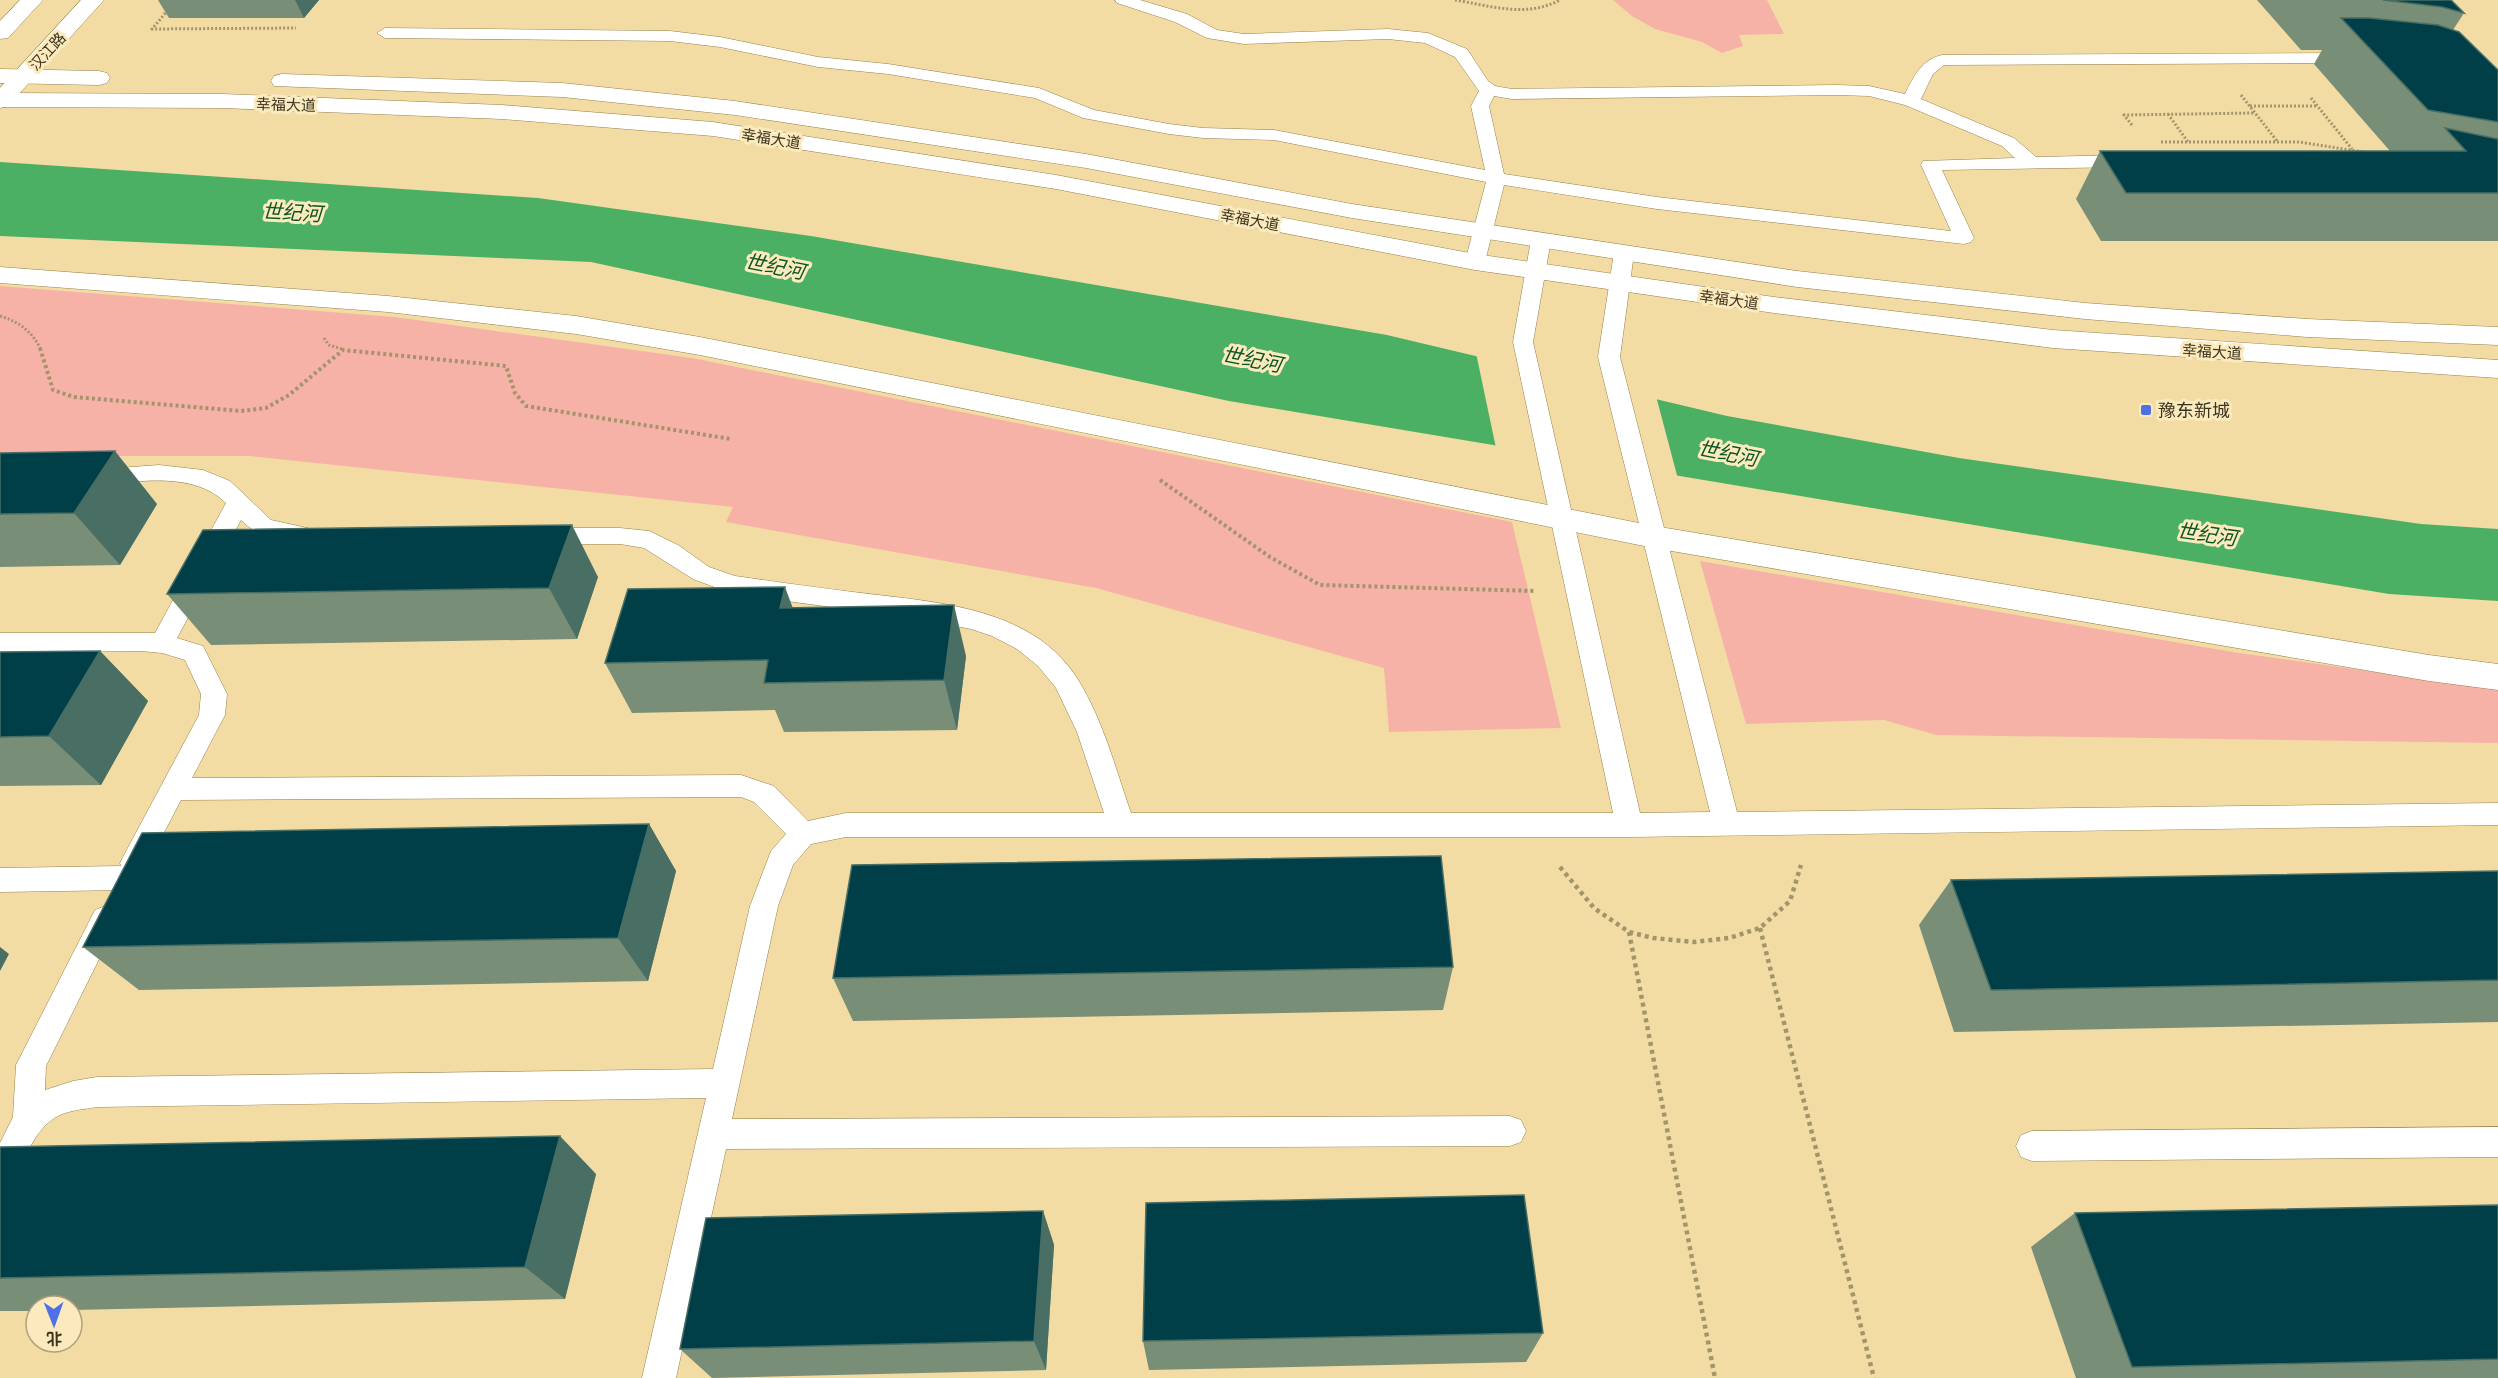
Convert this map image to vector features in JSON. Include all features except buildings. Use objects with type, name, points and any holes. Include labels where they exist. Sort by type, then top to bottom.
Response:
[{"type":"main road","points":[[0,33],[32,0]]},
{"type":"main road","name":"汉江路","points":[[5,90],[93,0]]},
{"type":"main road","name":"幸福大道","points":[[5,90],[394,83],[562,90],[735,108],[1086,161],[1352,211],[1797,279],[2085,311],[2307,328],[2498,336]]},
{"type":"main road","name":"幸福大道","points":[[5,90],[502,112],[713,129],[1056,182],[1474,262],[1774,305],[2053,339],[2498,369]]},
{"type":"main road","points":[[0,275],[388,304],[576,325],[700,346],[1562,520],[2429,668],[2498,677]]},
{"type":"lane","points":[[1123,0],[1181,18],[1213,34],[1244,39],[1388,34],[1428,38],[1461,53],[1482,85],[1490,90],[1512,94],[1869,91],[1911,101],[2008,142],[2031,163]]},
{"type":"lane","points":[[384,33],[680,37],[720,42],[818,62],[888,69],[1039,93],[1089,114],[1169,129],[1203,133],[1274,135],[1496,178],[1657,203],[1964,238],[1930,165],[2146,161]]},
{"type":"lane","points":[[1911,101],[1927,69],[1932,63],[1942,60],[2341,57],[2375,61]]},
{"type":"lane","points":[[1474,262],[1484,232],[1496,178],[1480,106],[1483,97],[1490,90]]},
{"type":"lane","points":[[1541,240],[1523,342],[1629,825]]},
{"type":"lane","points":[[1624,253],[1609,357],[1726,824]]},
{"type":"lane","points":[[80,477],[183,474],[215,482],[240,501],[260,525],[298,536],[334,536]]},
{"type":"lane","points":[[162,643],[240,501]]},
{"type":"lane","points":[[525,536],[620,536],[650,540],[701,573],[733,585],[954,614],[992,627],[1037,648],[1065,680],[1081,712],[1121,825]]},
{"type":"lane","points":[[0,644],[141,641],[162,643],[194,653],[214,694],[212,715],[31,1065],[16,1132],[0,1178]]},
{"type":"lane","points":[[173,789],[741,786],[764,794],[803,834]]},
{"type":"lane","points":[[659,1378],[764,906],[780,859],[803,834],[846,825],[1629,825],[2498,814]]},
{"type":"lane","points":[[0,880],[126,878]]},
{"type":"lane","points":[[16,1132],[43,1106],[69,1096],[98,1092],[724,1083]]},
{"type":"lane","points":[[713,1134],[1510,1131]]},
{"type":"lane","points":[[2031,1146],[2498,1142]]},
{"type":"path","points":[[1455,0],[1526,11],[1539,10],[1560,0]]},
{"type":"path","points":[[170,7],[152,29],[296,28]]},
{"type":"path","points":[[2213,58],[2277,142]]},
{"type":"path","points":[[2311,98],[2357,155]]},
{"type":"path","points":[[2249,106],[2318,106]]},
{"type":"path","points":[[2137,133],[2124,115],[2255,113]]},
{"type":"path","points":[[2168,114],[2188,142]]},
{"type":"path","points":[[0,316],[15,320],[33,336],[47,358],[53,390],[74,397],[241,411],[266,408],[289,395],[343,350],[507,366],[515,393],[526,406],[731,439]]},
{"type":"path","points":[[1152,475],[1270,557],[1320,585],[1578,592]]},
{"type":"path","points":[[1536,825],[1562,872],[1594,908],[1629,932],[1653,938],[1694,942],[1729,938],[1760,928],[1790,901],[1800,873],[1806,822]]},
{"type":"path","points":[[1760,928],[1874,1378]]},
{"type":"path","points":[[1629,932],[1715,1378]]},
{"type":"shaded area","points":[[1613,0],[1767,0],[1784,34],[1739,35],[1743,46],[1722,53],[1702,42],[1655,29],[1632,16]]},
{"type":"shaded area","points":[[0,286],[395,317],[692,358],[1512,522],[1561,728],[1389,732],[1384,668],[1096,588],[726,522],[733,507],[250,456],[0,456]]},
{"type":"shaded area","points":[[1700,561],[2239,653],[2498,689],[2498,743],[1936,735],[1884,720],[1746,724]]},
{"type":"water","name":"世纪河","points":[[0,162],[538,198],[811,236],[1387,335],[1727,416],[1959,458],[2421,524],[2498,529],[2498,601],[2389,594],[1229,401],[591,262],[0,236]]},
{"type":"pier","points":[[1476,353],[1656,396],[1678,479],[1496,448]]},
{"type":"place","name":"豫东新城","points":[[2146,410]]}]
